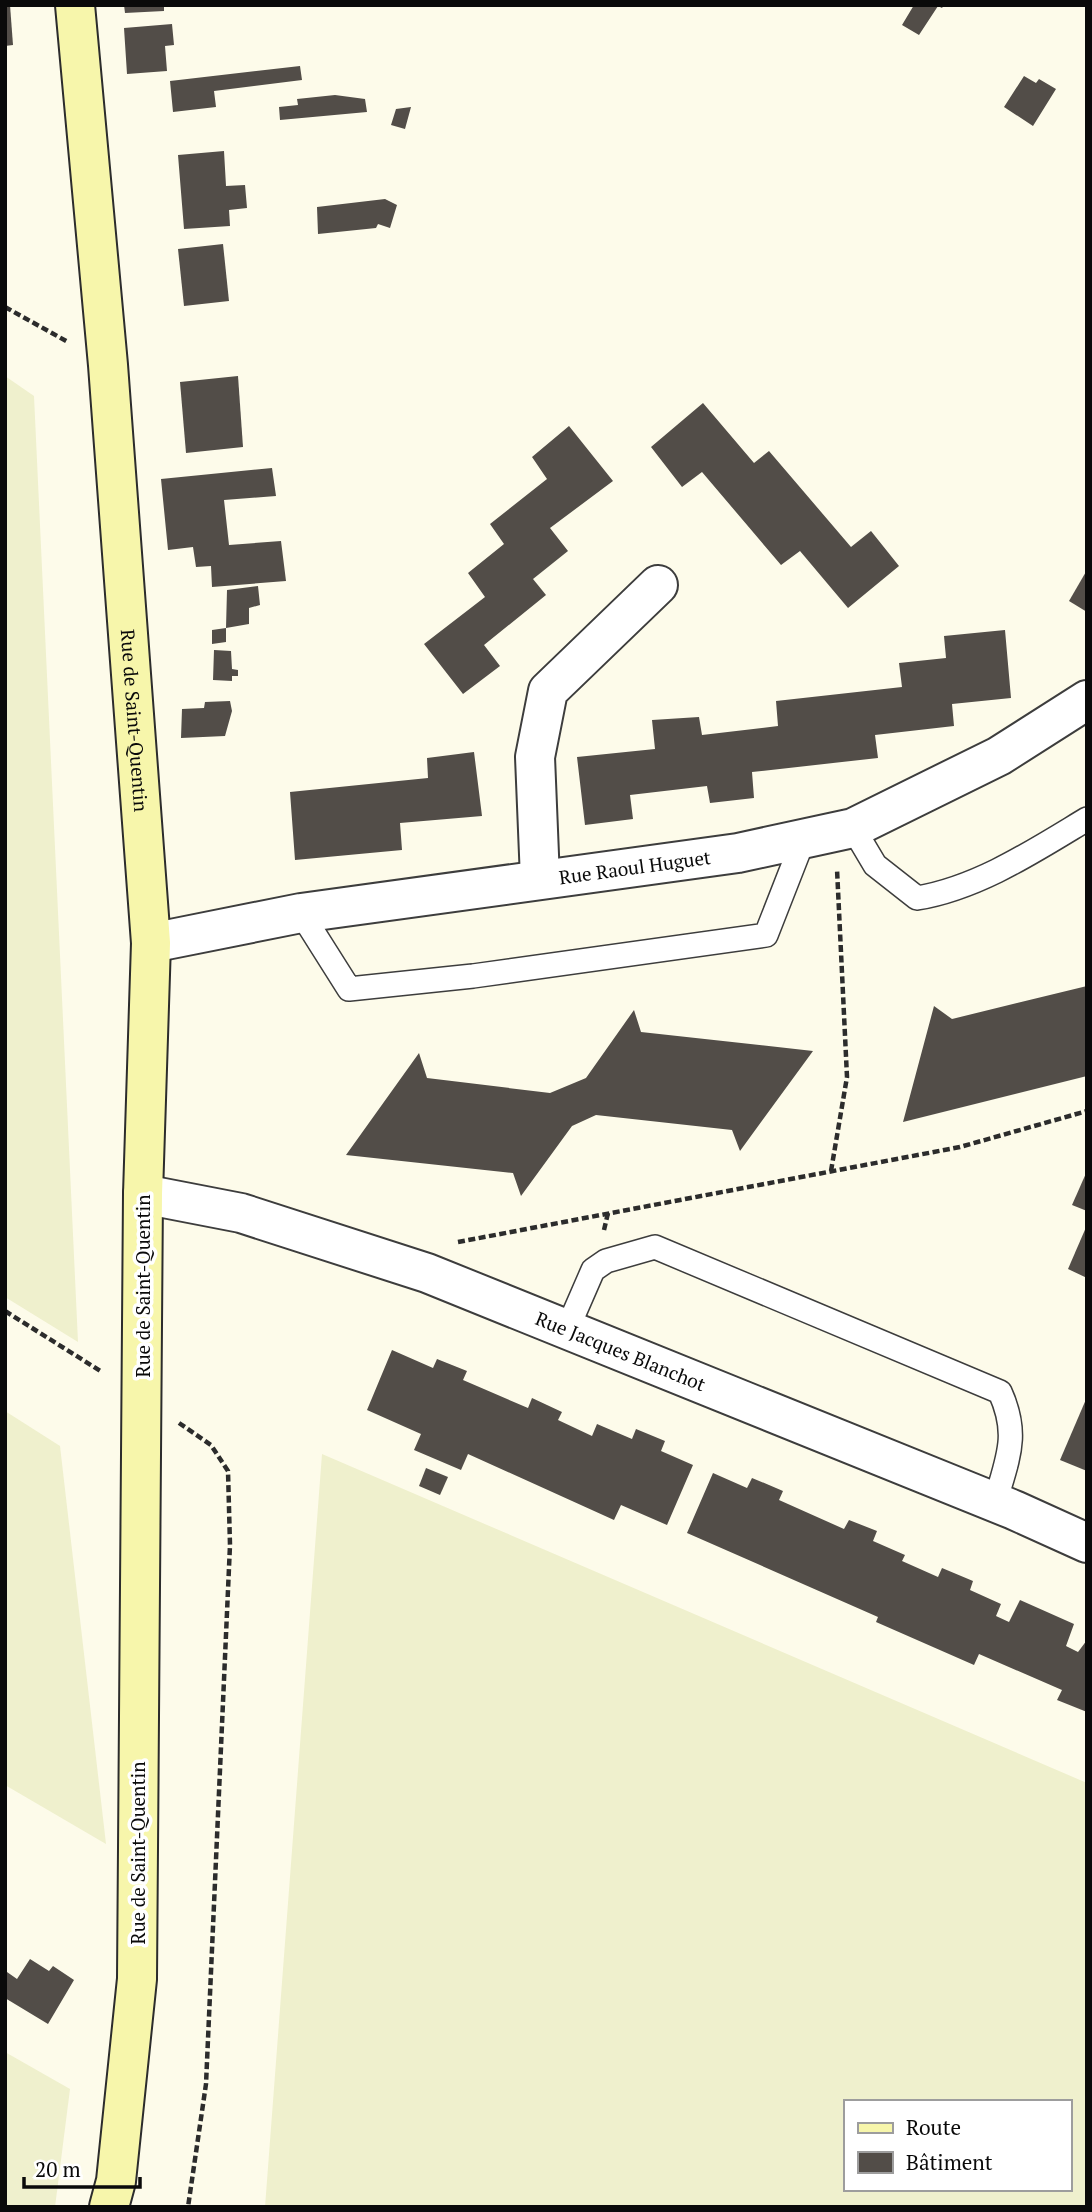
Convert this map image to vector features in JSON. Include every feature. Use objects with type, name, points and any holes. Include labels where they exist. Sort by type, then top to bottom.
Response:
[{"type":"main road","name":"Rue de Saint-Quentin","points":[[75,5],[108,365],[151,943],[143,1194],[137,1979],[116,2181],[109,2207]]},
{"type":"street","points":[[540,879],[535,757],[548,691],[658,586]]},
{"type":"street","name":"Rue Raoul Huguet","points":[[151,943],[301,913],[738,853],[829,833],[999,755],[1087,700]]},
{"type":"street","name":"Rue Jacques Blanchot","points":[[143,1194],[241,1213],[427,1273],[566,1332],[995,1503],[1087,1543]]},
{"type":"lane","points":[[301,913],[349,989],[766,935],[829,833],[917,898],[950,892],[1041,847],[1087,819]]},
{"type":"lane","points":[[566,1332],[593,1270],[606,1261],[655,1247],[1000,1392],[1009,1412],[1013,1434],[995,1503]]},
{"type":"path","points":[[5,307],[108,365]]},
{"type":"path","points":[[829,833],[840,886],[848,1077],[831,1171]]},
{"type":"path","points":[[445,1244],[960,1147],[1087,1111]]},
{"type":"path","points":[[5,1311],[142,1397],[211,1445],[228,1471],[230,1545],[206,2084],[188,2207]]},
{"type":"green space","points":[[5,376],[34,396],[78,1342],[5,1297]]},
{"type":"green space","points":[[5,1411],[60,1446],[106,1844],[5,1785]]},
{"type":"green space","points":[[322,1454],[1087,1783],[1087,2207],[265,2207]]},
{"type":"green space","points":[[5,2052],[70,2089],[55,2207],[5,2207]]},
{"type":"building","points":[[5,5],[10,5],[13,45],[5,46]]},
{"type":"building","points":[[124,5],[164,5],[164,11],[125,13]]},
{"type":"building","points":[[914,5],[944,5],[942,8],[938,6],[919,35],[902,25]]},
{"type":"building","points":[[172,24],[174,45],[165,46],[167,71],[127,74],[124,28]]},
{"type":"building","points":[[300,66],[302,80],[214,91],[216,107],[173,112],[170,81]]},
{"type":"building","points":[[1024,76],[1036,83],[1039,79],[1056,89],[1033,126],[1004,107]]},
{"type":"building","points":[[335,95],[365,99],[367,112],[280,120],[279,107],[298,105],[297,99]]},
{"type":"building","points":[[411,107],[405,129],[391,125],[396,109]]},
{"type":"building","points":[[224,151],[226,186],[245,185],[247,208],[229,210],[230,226],[184,229],[178,155]]},
{"type":"building","points":[[385,199],[397,205],[390,228],[378,224],[376,228],[318,234],[317,207]]},
{"type":"building","points":[[223,244],[229,301],[184,306],[178,249]]},
{"type":"building","points":[[238,376],[243,447],[186,453],[180,382]]},
{"type":"building","points":[[703,403],[754,463],[769,451],[851,547],[871,531],[899,566],[848,608],[800,551],[781,565],[702,472],[682,487],[651,447]]},
{"type":"building","points":[[569,426],[613,481],[550,528],[568,551],[533,579],[546,595],[484,645],[500,666],[463,694],[424,644],[485,597],[468,573],[504,544],[490,524],[547,479],[532,457]]},
{"type":"building","points":[[272,468],[276,496],[224,500],[229,545],[281,541],[286,581],[212,587],[211,566],[196,567],[193,547],[168,550],[161,479]]},
{"type":"building","points":[[1087,570],[1087,612],[1069,601]]},
{"type":"building","points":[[258,586],[260,605],[249,608],[249,624],[226,628],[227,590]]},
{"type":"building","points":[[226,628],[226,642],[212,644],[212,630]]},
{"type":"building","points":[[1005,630],[1011,698],[952,704],[954,726],[875,735],[878,758],[752,772],[754,798],[710,803],[707,786],[630,795],[633,819],[585,825],[577,757],[655,749],[652,720],[699,717],[702,735],[778,726],[776,701],[902,687],[899,663],[946,658],[944,636]]},
{"type":"building","points":[[214,650],[231,651],[232,669],[238,670],[238,676],[232,676],[232,681],[213,680]]},
{"type":"building","points":[[230,701],[232,711],[225,736],[181,738],[182,709],[204,708],[205,702]]},
{"type":"building","points":[[474,752],[482,816],[400,823],[402,850],[295,860],[290,792],[428,778],[427,758]]},
{"type":"building","points":[[1087,986],[1087,1076],[903,1122],[934,1006],[952,1019]]},
{"type":"building","points":[[634,1010],[641,1032],[813,1051],[740,1151],[732,1130],[596,1115],[572,1126],[521,1196],[513,1173],[346,1155],[419,1053],[427,1078],[550,1093],[586,1078]]},
{"type":"building","points":[[1087,1171],[1087,1211],[1072,1205]]},
{"type":"building","points":[[1087,1225],[1087,1278],[1068,1269]]},
{"type":"building","points":[[392,1350],[433,1368],[437,1359],[467,1371],[463,1380],[528,1408],[532,1398],[562,1412],[558,1420],[592,1436],[597,1424],[632,1439],[636,1429],[665,1441],[661,1451],[693,1465],[667,1525],[621,1505],[614,1520],[468,1454],[461,1470],[414,1450],[421,1434],[367,1410]]},
{"type":"building","points":[[1087,1397],[1087,1471],[1060,1460]]},
{"type":"building","points":[[426,1468],[448,1477],[440,1495],[419,1486]]},
{"type":"building","points":[[713,1473],[747,1488],[752,1478],[769,1485],[783,1491],[779,1500],[844,1529],[849,1520],[877,1531],[873,1541],[905,1555],[902,1561],[938,1577],[942,1568],[973,1581],[970,1590],[1001,1604],[996,1616],[1009,1622],[1020,1600],[1074,1624],[1066,1646],[1078,1652],[1087,1640],[1087,1712],[1057,1700],[1062,1690],[979,1654],[974,1665],[876,1622],[878,1617],[687,1533]]},
{"type":"building","points":[[30,1959],[49,1971],[53,1966],[74,1980],[48,2024],[5,1998],[7,1972],[17,1979]]}]
